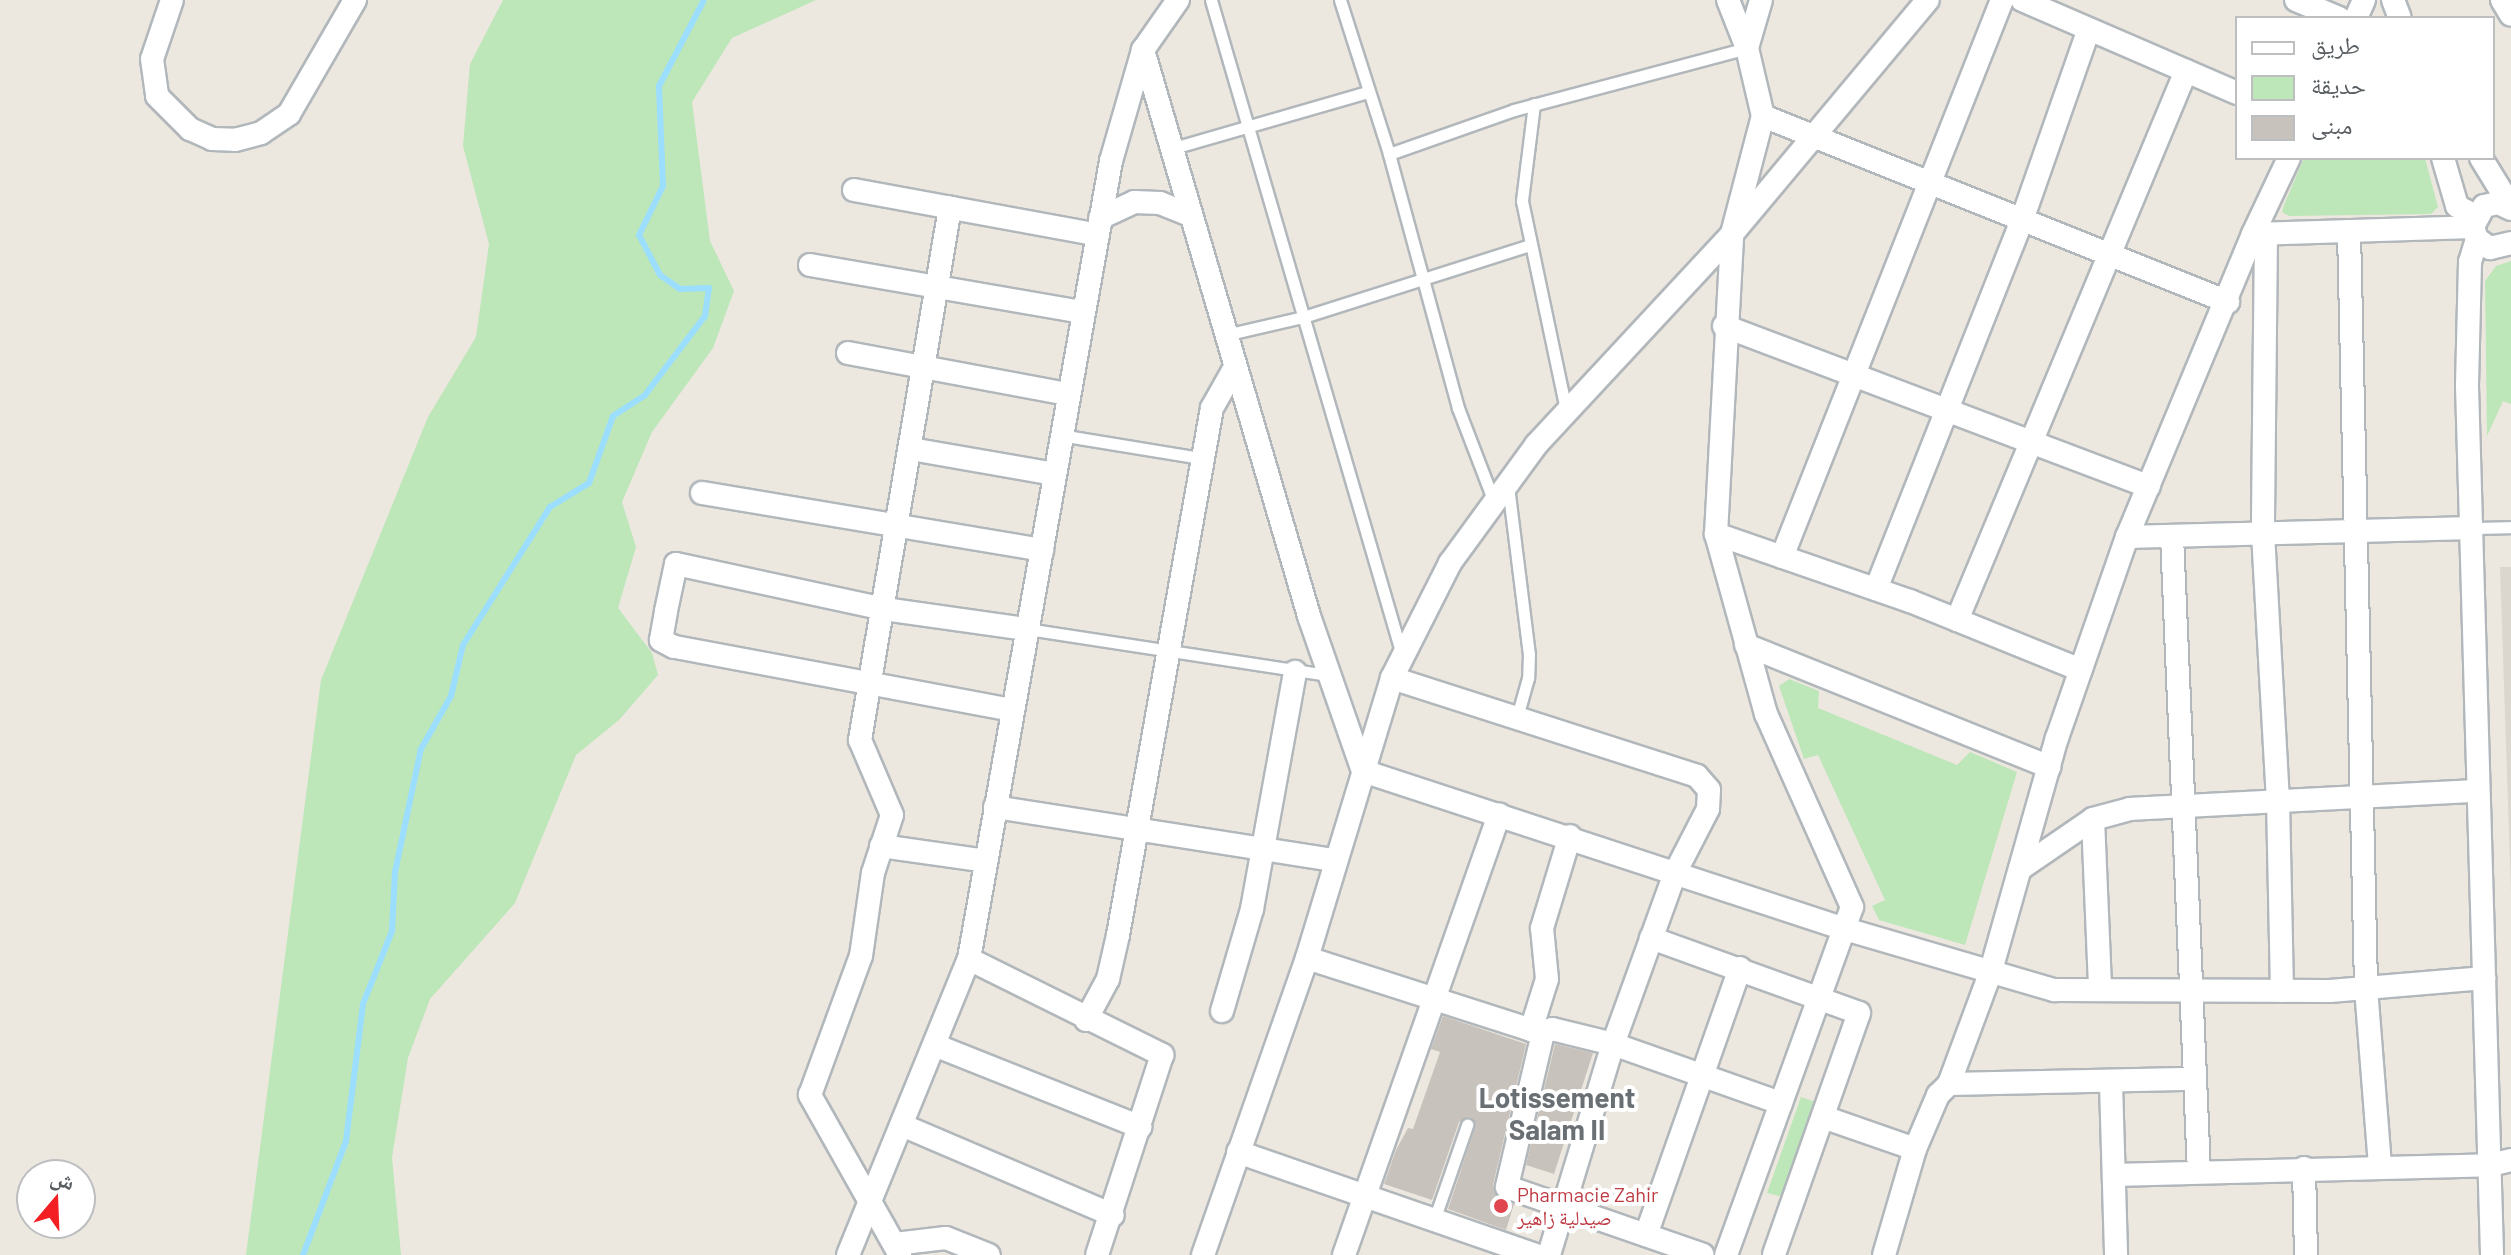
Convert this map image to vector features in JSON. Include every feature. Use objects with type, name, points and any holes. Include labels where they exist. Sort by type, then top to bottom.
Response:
[{"type":"street","points":[[172,0],[152,59],[157,96],[190,129],[212,139],[235,140],[261,133],[289,114],[355,0]]},
{"type":"street","points":[[848,1255],[937,1046],[969,959],[1042,550],[1059,435],[1099,226],[1143,50],[1178,0]]},
{"type":"street","points":[[1726,1255],[1817,996],[1852,907],[1791,778],[1746,645],[1716,534],[1724,326],[1732,234],[1763,116],[1747,48],[1728,0]]},
{"type":"street","points":[[1747,48],[1761,0]]},
{"type":"street","points":[[1203,1255],[1307,958],[1334,860],[1392,678],[1450,563],[1500,492],[1566,409],[1732,234],[1928,0]]},
{"type":"street","points":[[1782,557],[2002,0]]},
{"type":"street","points":[[2022,0],[2235,92]]},
{"type":"street","points":[[2296,0],[2334,16]]},
{"type":"street","points":[[2502,0],[2511,15]]},
{"type":"street","points":[[1876,589],[2022,220],[2089,29]]},
{"type":"street","points":[[1143,50],[1234,369],[1328,675],[1363,771]]},
{"type":"street","points":[[1957,620],[2186,71]]},
{"type":"street","points":[[1763,116],[2228,302]]},
{"type":"street","points":[[1884,1255],[1915,1149],[1938,1095],[1949,1084],[1990,974],[2049,767],[2127,537],[2288,160]]},
{"type":"street","points":[[2444,160],[2457,206],[2490,248],[2511,243]]},
{"type":"street","points":[[2482,160],[2511,208]]},
{"type":"street","points":[[854,190],[950,208],[1099,226],[1134,202],[1160,203],[1189,215]]},
{"type":"street","points":[[2492,1255],[2500,1163],[2484,978],[2475,791],[2468,281],[2475,228],[2491,204],[2511,208]]},
{"type":"street","points":[[950,208],[940,288],[861,747],[891,804],[861,956],[810,1095],[869,1207],[898,1249],[946,1238],[989,1255]]},
{"type":"street","points":[[2259,234],[2475,228]]},
{"type":"street","points":[[2349,231],[2352,533],[2366,988],[2380,1166]]},
{"type":"street","points":[[2259,234],[2263,533],[2278,800],[2282,991]]},
{"type":"street","points":[[810,265],[1082,312]]},
{"type":"street","points":[[1724,326],[2030,445],[2149,487]]},
{"type":"street","points":[[848,353],[1067,394]]},
{"type":"street","points":[[1086,1020],[1108,979],[1201,458],[1217,391],[1234,369]]},
{"type":"street","points":[[911,449],[1054,474]]},
{"type":"street","points":[[702,493],[1042,550]]},
{"type":"street","points":[[2127,537],[2471,528]]},
{"type":"street","points":[[1716,534],[1876,589],[2081,670]]},
{"type":"street","points":[[2172,536],[2187,806],[2199,1172]]},
{"type":"street","points":[[1012,710],[687,650],[664,643],[661,636],[676,564],[884,609],[1027,629]]},
{"type":"street","points":[[1746,645],[2049,767]]},
{"type":"street","points":[[1222,1011],[1264,845],[1295,672]]},
{"type":"street","points":[[1392,678],[1706,781],[1708,809],[1675,873],[1613,1044],[1549,1255]]},
{"type":"street","points":[[1363,771],[1570,836],[1845,929],[1990,974],[2054,990],[2282,991],[2366,988],[2484,978]]},
{"type":"street","points":[[2020,869],[2093,819],[2130,809],[2475,791]]},
{"type":"street","points":[[995,807],[1264,845],[1334,860]]},
{"type":"street","points":[[1344,1255],[1368,1197],[1499,814]]},
{"type":"street","points":[[2093,819],[2100,989]]},
{"type":"street","points":[[1570,836],[1542,928],[1547,979],[1507,1187],[1703,1255]]},
{"type":"street","points":[[881,846],[986,861]]},
{"type":"street","points":[[1651,938],[1856,1010],[1860,1017],[1774,1255]]},
{"type":"street","points":[[1307,958],[1537,1032],[1552,1029],[1613,1044],[1781,1103]]},
{"type":"street","points":[[969,959],[1086,1020],[1162,1055],[1113,1215],[1097,1255]]},
{"type":"street","points":[[1646,1235],[1705,1075],[1740,968]]},
{"type":"street","points":[[937,1046],[1141,1127]]},
{"type":"street","points":[[1949,1084],[2111,1084],[2195,1079]]},
{"type":"street","points":[[2111,1084],[2116,1255]]},
{"type":"street","points":[[1826,1118],[1915,1149]]},
{"type":"street","points":[[904,1126],[1113,1215]]},
{"type":"street","points":[[1238,1152],[1535,1255]]},
{"type":"street","points":[[2114,1175],[2500,1163]]},
{"type":"street","points":[[2304,1168],[2306,1255]]},
{"type":"lane","points":[[1211,0],[1402,655]]},
{"type":"lane","points":[[1340,0],[1389,154],[1458,408],[1500,492],[1529,654],[1517,717]]},
{"type":"lane","points":[[1389,154],[1534,104],[1747,48]]},
{"type":"lane","points":[[1169,149],[1368,92]]},
{"type":"lane","points":[[1534,104],[1522,201],[1566,409]]},
{"type":"lane","points":[[1224,335],[1303,317],[1530,245]]},
{"type":"lane","points":[[1059,435],[1201,458]]},
{"type":"lane","points":[[2471,528],[2511,527]]},
{"type":"lane","points":[[1027,629],[1328,675]]},
{"type":"lane","points":[[1434,1220],[1467,1125]]},
{"type":"shaded area","points":[[2500,567],[2511,567],[2511,893]]},
{"type":"green space","points":[[503,0],[816,0],[732,38],[692,102],[710,241],[734,291],[713,348],[652,432],[622,502],[636,547],[618,608],[652,653],[658,675],[619,720],[576,755],[515,903],[430,999],[408,1058],[392,1157],[401,1255],[246,1255],[321,680],[428,417],[476,337],[489,244],[463,146],[470,64]]},
{"type":"green space","points":[[2303,160],[2426,160],[2438,207],[2431,214],[2289,216],[2282,212]]},
{"type":"green space","points":[[2511,261],[2511,404],[2503,401],[2487,436],[2485,281],[2496,266]]},
{"type":"green space","points":[[1789,679],[1819,691],[1818,708],[1957,765],[1970,752],[2017,772],[1965,945],[1879,920],[1872,906],[1885,900],[1818,755],[1804,759],[1779,686]]},
{"type":"green space","points":[[1801,1097],[1827,1106],[1796,1200],[1767,1193]]},
{"type":"building","points":[[1443,1016],[1526,1044],[1493,1185],[1497,1197],[1514,1204],[1506,1230],[1448,1209],[1475,1128],[1470,1117],[1459,1122],[1432,1200],[1384,1184],[1396,1150],[1408,1128],[1413,1129],[1440,1052],[1431,1049]]},
{"type":"building","points":[[1555,1044],[1593,1053],[1554,1174],[1526,1165]]},
{"type":"waterway","points":[[303,1255],[346,1141],[363,1004],[392,931],[395,872],[421,749],[451,696],[463,645],[550,507],[589,483],[613,416],[645,395],[705,316],[709,288],[680,289],[660,275],[639,235],[663,186],[659,86],[704,0]]},
{"type":"place","name":"Pharmacie Zahir صيدلية زاهير","points":[[1501,1206]]},
{"type":"district","name":"Lotissement Salam II","points":[[1557,1113]]}]
